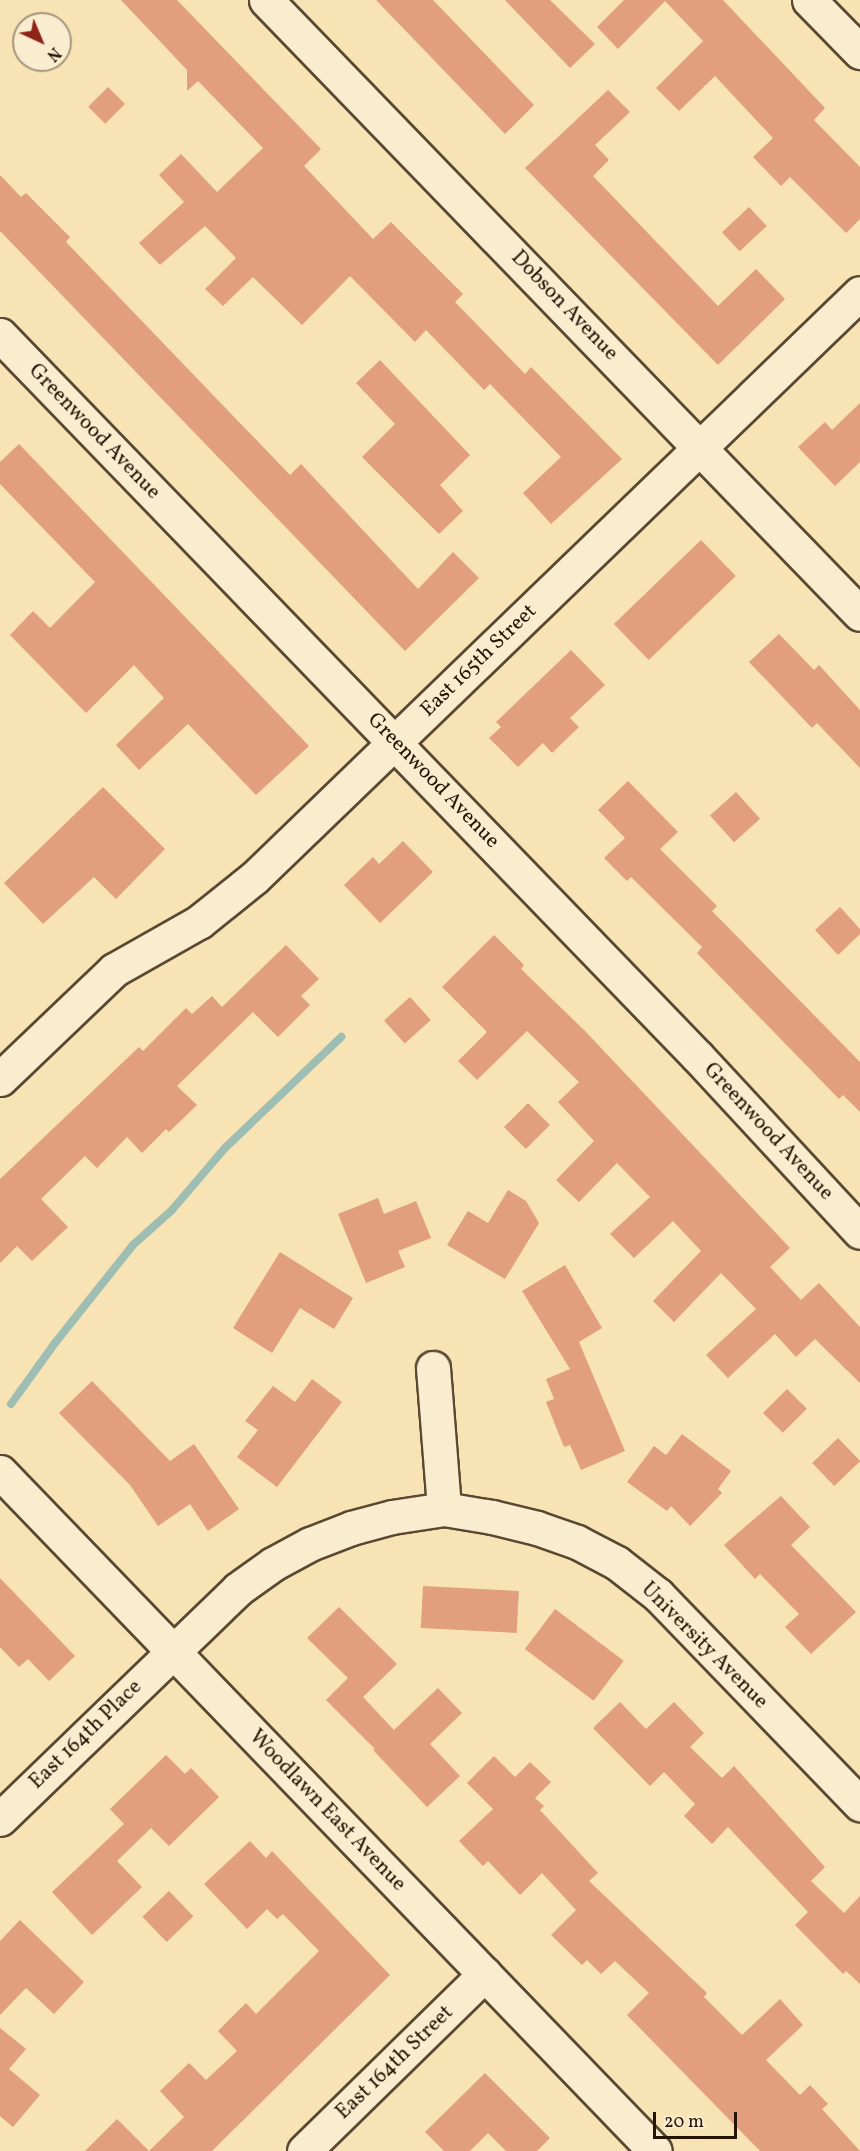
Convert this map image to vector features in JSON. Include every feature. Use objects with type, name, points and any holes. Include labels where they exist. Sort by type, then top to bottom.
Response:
[{"type":"street","name":"Dobson Avenue","points":[[266,0],[701,447],[860,614]]},
{"type":"street","points":[[809,0],[860,52]]},
{"type":"street","name":"East 165th Street","points":[[0,1079],[114,970],[199,922],[228,901],[396,742],[860,293]]},
{"type":"street","name":"Greenwood Avenue","points":[[0,335],[699,1057],[860,1232]]},
{"type":"street","points":[[433,1368],[444,1509]]},
{"type":"street","name":"Woodlawn East Avenue","points":[[0,1472],[655,2151]]},
{"type":"street","name":"University Avenue","points":[[172,1652],[238,1589],[273,1564],[310,1544],[351,1528],[392,1517],[444,1509],[492,1517],[537,1528],[577,1542],[617,1563],[658,1595],[860,1804]]},
{"type":"street","name":"East 164th Place","points":[[0,1819],[172,1652]]},
{"type":"street","name":"East 164th Street","points":[[304,2151],[485,1974]]},
{"type":"building","points":[[121,0],[177,0],[321,149],[304,166],[373,239],[391,222],[463,294],[455,302],[525,374],[531,367],[622,459],[551,524],[523,493],[561,457],[490,384],[484,390],[426,330],[415,342],[350,276],[302,325],[253,277],[223,306],[205,289],[236,258],[205,226],[160,265],[139,243],[184,202],[159,175],[181,154],[217,192],[263,148],[198,81],[187,91],[187,70]]},
{"type":"building","points":[[376,0],[433,0],[534,105],[505,134]]},
{"type":"building","points":[[505,0],[550,0],[595,44],[570,68]]},
{"type":"building","points":[[624,0],[723,0],[825,108],[814,120],[860,167],[860,219],[846,233],[790,177],[781,186],[753,157],[773,138],[715,76],[679,111],[656,88],[703,41],[665,1],[618,49],[597,27]]},
{"type":"building","points":[[108,87],[125,104],[105,124],[88,107]]},
{"type":"building","points":[[608,90],[630,112],[595,145],[609,160],[593,176],[718,306],[756,269],[785,299],[718,365],[525,168]]},
{"type":"building","points":[[0,175],[21,197],[26,193],[70,237],[66,242],[290,475],[301,464],[418,589],[453,552],[479,578],[405,651],[0,231]]},
{"type":"building","points":[[749,207],[767,226],[740,251],[722,232]]},
{"type":"building","points":[[380,360],[470,455],[440,485],[463,511],[439,534],[362,457],[395,424],[356,383]]},
{"type":"building","points":[[860,403],[860,462],[835,486],[798,447],[825,422],[832,430]]},
{"type":"building","points":[[19,444],[309,746],[256,795],[188,724],[139,770],[116,745],[164,698],[134,665],[86,713],[10,635],[33,611],[50,628],[95,582],[0,484],[0,462]]},
{"type":"building","points":[[701,540],[736,576],[649,660],[614,624]]},
{"type":"building","points":[[779,634],[814,670],[819,665],[860,710],[860,768],[817,723],[812,728],[749,662]]},
{"type":"building","points":[[571,650],[605,685],[570,718],[579,727],[552,753],[543,743],[518,767],[489,738],[501,727],[496,722]]},
{"type":"building","points":[[628,781],[678,832],[660,849],[717,906],[712,911],[860,1062],[860,1112],[843,1095],[839,1099],[697,953],[702,947],[631,877],[627,881],[604,858],[625,838],[598,810]]},
{"type":"building","points":[[103,787],[165,849],[116,899],[94,877],[43,924],[4,883]]},
{"type":"building","points":[[736,792],[760,819],[734,842],[710,815]]},
{"type":"building","points":[[403,841],[433,872],[380,923],[344,885],[373,857],[379,864]]},
{"type":"building","points":[[840,907],[860,929],[860,934],[838,955],[815,930]]},
{"type":"building","points":[[494,935],[524,965],[521,969],[585,1031],[790,1248],[770,1267],[801,1300],[819,1283],[860,1327],[860,1383],[815,1339],[796,1357],[775,1334],[728,1378],[706,1355],[756,1309],[721,1273],[674,1322],[653,1301],[701,1251],[673,1221],[634,1258],[610,1234],[650,1197],[617,1163],[579,1202],[556,1180],[594,1141],[558,1102],[579,1082],[527,1031],[477,1080],[458,1061],[487,1032],[442,987]]},
{"type":"building","points":[[286,945],[319,979],[301,996],[310,1005],[278,1037],[253,1012],[177,1086],[197,1105],[169,1132],[166,1129],[142,1153],[127,1137],[97,1168],[85,1156],[41,1199],[68,1227],[32,1261],[17,1246],[0,1263],[0,1179],[139,1047],[143,1051],[186,1008],[192,1014],[212,996],[222,1007]]},
{"type":"building","points":[[410,997],[431,1020],[405,1043],[384,1020]]},
{"type":"building","points":[[528,1103],[550,1125],[526,1149],[504,1127]]},
{"type":"building","points":[[508,1190],[526,1201],[539,1223],[505,1279],[447,1245],[468,1211],[488,1223]]},
{"type":"building","points":[[378,1198],[384,1214],[416,1201],[431,1238],[398,1251],[405,1267],[366,1283],[338,1214]]},
{"type":"building","points":[[280,1252],[353,1298],[334,1329],[300,1308],[272,1353],[233,1328]]},
{"type":"building","points":[[565,1265],[602,1328],[579,1342],[625,1451],[581,1470],[570,1445],[564,1447],[546,1402],[554,1399],[546,1379],[570,1369],[522,1291]]},
{"type":"building","points":[[312,1379],[342,1402],[277,1487],[237,1457],[258,1430],[245,1421],[273,1386],[295,1402]]},
{"type":"building","points":[[92,1381],[170,1461],[194,1444],[239,1509],[208,1531],[190,1504],[158,1526],[130,1485],[59,1413]]},
{"type":"building","points":[[787,1389],[807,1409],[783,1433],[763,1413]]},
{"type":"building","points":[[682,1434],[731,1471],[718,1489],[722,1493],[690,1526],[671,1506],[667,1511],[627,1482],[654,1446],[666,1455]]},
{"type":"building","points":[[838,1438],[860,1461],[834,1486],[812,1463]]},
{"type":"building","points":[[781,1496],[810,1527],[791,1545],[856,1612],[811,1654],[785,1627],[799,1614],[760,1574],[755,1579],[724,1545]]},
{"type":"building","points":[[0,1578],[75,1656],[49,1681],[28,1659],[19,1667],[0,1647]]},
{"type":"building","points":[[423,1586],[519,1591],[517,1633],[421,1628]]},
{"type":"building","points":[[339,1607],[397,1664],[363,1697],[394,1730],[438,1688],[462,1713],[430,1744],[460,1776],[427,1807],[373,1750],[375,1749],[326,1700],[348,1678],[307,1638]]},
{"type":"building","points":[[555,1609],[624,1661],[594,1701],[525,1649]]},
{"type":"building","points":[[620,1702],[646,1729],[674,1702],[704,1733],[690,1747],[722,1778],[734,1766],[825,1867],[811,1881],[844,1913],[860,1896],[860,1984],[846,1971],[843,1974],[795,1925],[808,1912],[728,1827],[712,1844],[684,1816],[695,1804],[664,1772],[650,1786],[593,1728]]},
{"type":"building","points":[[166,1755],[185,1774],[191,1768],[219,1797],[169,1846],[151,1828],[117,1861],[142,1887],[92,1935],[52,1892],[124,1824],[110,1809]]},
{"type":"building","points":[[494,1756],[515,1777],[530,1762],[551,1782],[535,1798],[544,1806],[540,1810],[598,1873],[589,1881],[707,1993],[704,1997],[742,2035],[780,1999],[803,2025],[766,2060],[800,2095],[810,2085],[828,2104],[822,2109],[860,2151],[760,2151],[627,2015],[649,1993],[615,1961],[601,1974],[587,1960],[582,1965],[551,1935],[576,1910],[542,1873],[520,1895],[488,1861],[483,1866],[459,1841],[493,1809],[467,1783]]},
{"type":"building","points":[[250,1841],[266,1858],[272,1851],[390,1975],[212,2151],[149,2151],[184,2117],[160,2091],[189,2063],[206,2080],[237,2051],[218,2031],[246,2003],[256,2014],[319,1951],[283,1914],[277,1919],[267,1909],[247,1929],[204,1884]]},
{"type":"building","points":[[169,1891],[193,1916],[167,1942],[142,1917]]},
{"type":"building","points":[[20,1920],[84,1982],[54,2014],[26,1988],[0,2015],[0,1941]]},
{"type":"building","points":[[0,2028],[26,2049],[9,2069],[40,2095],[13,2127],[0,2116]]},
{"type":"building","points":[[485,2073],[550,2138],[537,2151],[506,2151],[488,2133],[470,2151],[444,2151],[425,2132]]},
{"type":"building","points":[[117,2119],[149,2151],[85,2151]]},
{"type":"waterway","points":[[11,1404],[55,1343],[133,1245],[172,1210],[225,1148],[341,1037]]}]
